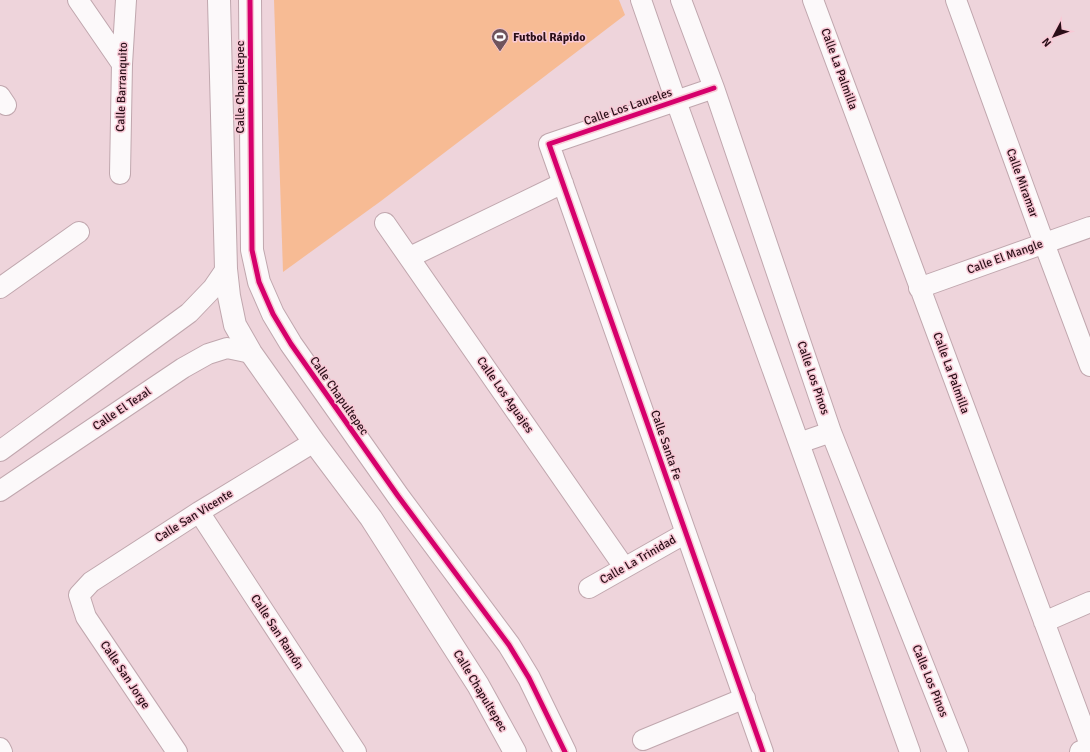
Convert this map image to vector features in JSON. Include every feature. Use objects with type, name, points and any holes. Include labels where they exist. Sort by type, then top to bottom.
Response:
[{"type":"street","points":[[78,0],[122,64]]},
{"type":"street","name":"Calle Barranquito","points":[[120,174],[122,64],[126,0]]},
{"type":"street","name":"Calle Chapultepec","points":[[219,0],[226,269],[229,296],[235,325],[251,353],[314,442],[371,518],[478,685],[515,752]]},
{"type":"street","name":"Calle Chapultepec","points":[[250,0],[252,250],[259,282],[273,314],[290,344],[398,496],[509,645],[529,678],[565,752]]},
{"type":"street","points":[[641,0],[910,752]]},
{"type":"street","name":"Calle Los Pinos","points":[[681,0],[714,88],[831,432],[958,752]]},
{"type":"street","name":"Calle La Palmilla","points":[[813,0],[1090,745]]},
{"type":"street","name":"Calle Miramar","points":[[956,0],[1090,366]]},
{"type":"street","name":"Calle Los Laureles","points":[[549,144],[714,88]]},
{"type":"street","name":"Calle Santa Fe","points":[[549,144],[764,752]]},
{"type":"street","points":[[410,257],[563,183]]},
{"type":"street","name":"Calle Los Aguajes","points":[[385,223],[624,567]]},
{"type":"street","name":"Calle El Mangle","points":[[919,288],[1090,227]]},
{"type":"street","points":[[0,287],[80,232]]},
{"type":"street","points":[[0,451],[189,313],[213,288],[226,269]]},
{"type":"street","name":"Calle El Tezal","points":[[0,491],[183,368],[202,357],[227,348],[251,353]]},
{"type":"street","points":[[799,443],[831,432]]},
{"type":"street","name":"Calle San Vicente","points":[[79,595],[91,582],[199,512],[314,442]]},
{"type":"street","points":[[342,479],[355,488],[365,492],[378,490],[381,485],[375,464]]},
{"type":"street","name":"Calle San Ramón","points":[[199,512],[356,752]]},
{"type":"street","name":"Calle La Trinidad","points":[[589,588],[686,533]]},
{"type":"street","name":"Calle San Jorge","points":[[79,595],[86,617],[177,752]]},
{"type":"street","points":[[1044,622],[1090,602]]},
{"type":"street","points":[[643,740],[745,698]]},
{"type":"street","points":[[0,748],[2,752]]},
{"type":"street","points":[[1081,752],[1090,749]]},
{"type":"shaded area","points":[[274,0],[619,0],[625,15],[381,201],[283,272]]},
{"type":"cycle path","points":[[250,0],[252,250],[259,282],[273,314],[291,344],[398,496],[509,645],[529,678],[565,752]]},
{"type":"cycle path","points":[[714,88],[549,144],[763,752]]},
{"type":"place","name":"Futbol Rápido","points":[[500,52]]}]
